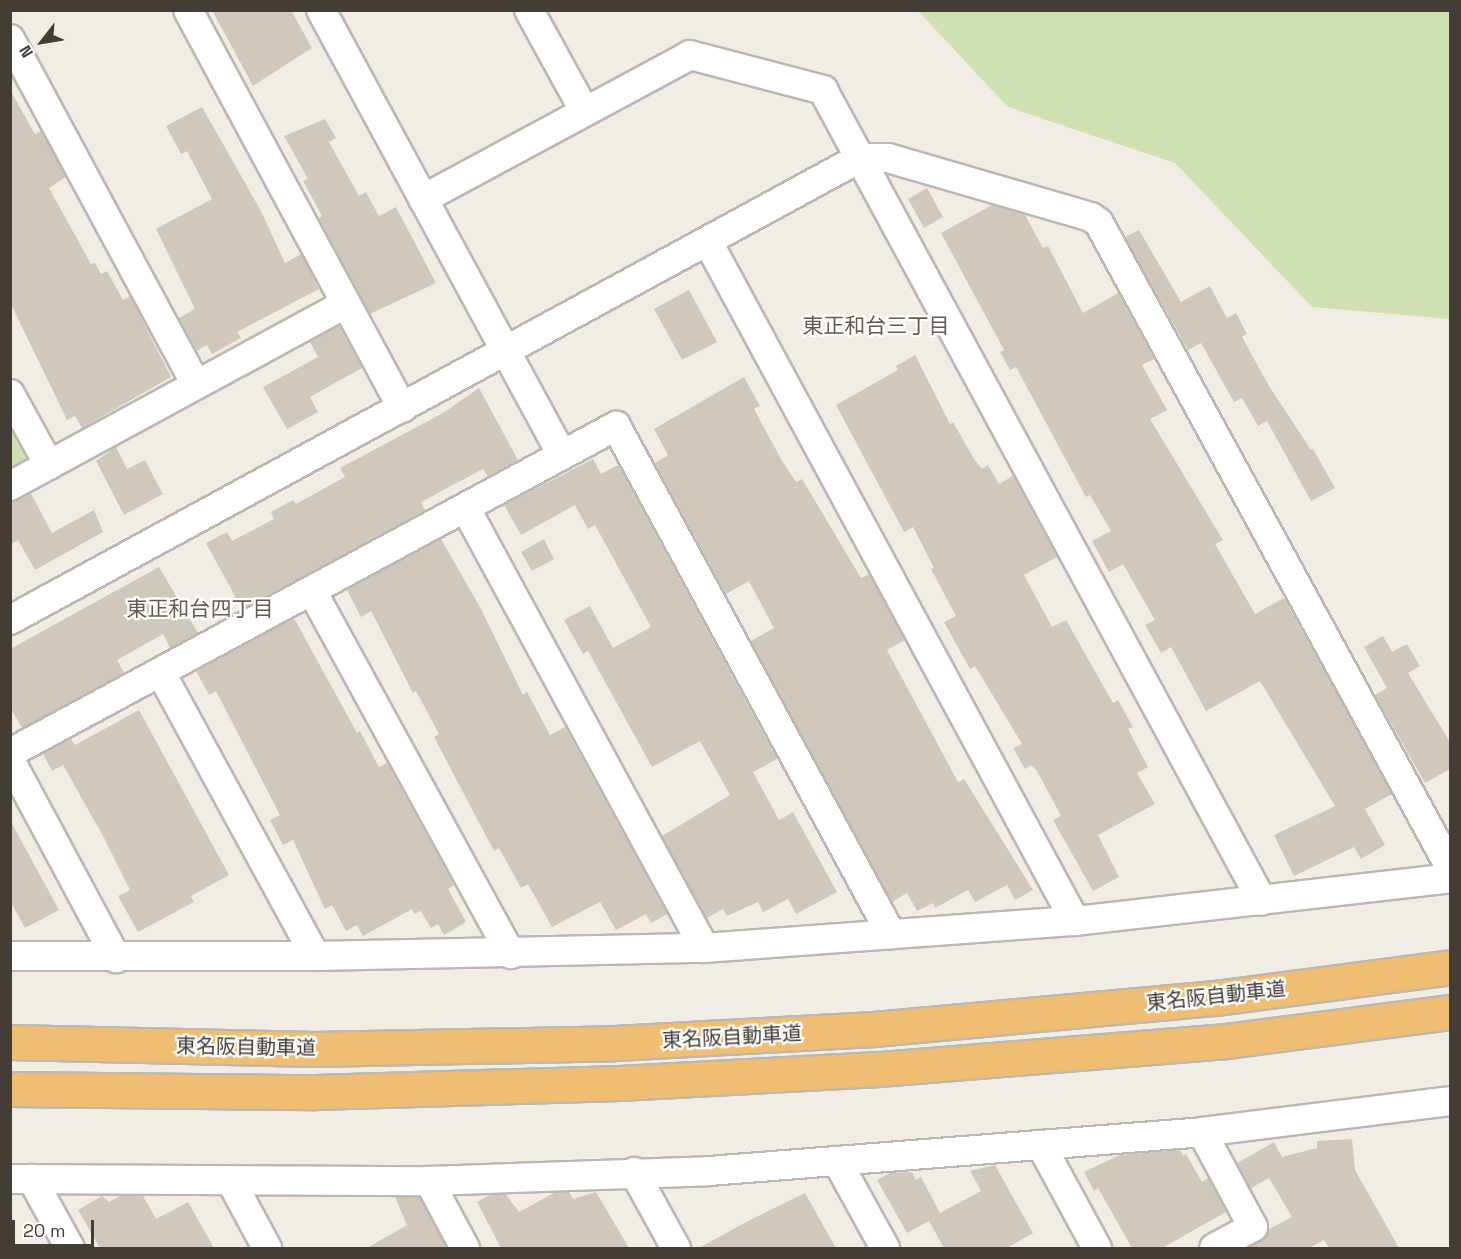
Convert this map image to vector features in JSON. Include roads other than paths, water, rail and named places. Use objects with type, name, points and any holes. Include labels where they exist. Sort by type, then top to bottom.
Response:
[{"type":"highway","name":"東名阪自動車道","points":[[10,1042],[314,1049],[638,1042],[874,1029],[1216,998],[1450,967]]},
{"type":"highway","name":"東名阪自動車道","points":[[10,1089],[315,1092],[643,1082],[879,1069],[1214,1042],[1450,1012]]},
{"type":"street","points":[[188,10],[402,408]]},
{"type":"street","points":[[321,10],[562,456]]},
{"type":"street","points":[[529,10],[584,110]]},
{"type":"street","points":[[11,40],[196,384]]},
{"type":"street","points":[[423,199],[584,110],[690,55],[823,90],[1262,901]]},
{"type":"street","points":[[10,620],[860,158],[888,158],[1091,217],[1099,223],[1450,867]]},
{"type":"street","points":[[708,242],[1075,921]]},
{"type":"street","points":[[10,486],[345,304]]},
{"type":"street","points":[[10,394],[49,465]]},
{"type":"street","points":[[10,753],[616,426],[891,934]]},
{"type":"street","points":[[466,508],[704,948]]},
{"type":"street","points":[[312,591],[511,954]]},
{"type":"street","points":[[161,673],[315,957]]},
{"type":"street","points":[[10,760],[116,958]]},
{"type":"street","points":[[10,956],[315,957],[704,948],[1075,921],[1450,878]]},
{"type":"street","points":[[22,1179],[232,1183],[429,1181],[709,1171],[1202,1132],[1450,1101]]},
{"type":"street","points":[[1202,1132],[1253,1227],[1214,1248]]},
{"type":"street","points":[[1041,1145],[1097,1248]]},
{"type":"street","points":[[837,1161],[885,1248]]},
{"type":"street","points":[[634,1172],[676,1248]]},
{"type":"street","points":[[22,1179],[70,1248]]},
{"type":"street","points":[[429,1181],[465,1248]]},
{"type":"street","points":[[232,1183],[267,1248]]},
{"type":"district","name":"東正和台三丁目","points":[[876,326]]},
{"type":"district","name":"東正和台四丁目","points":[[200,609]]}]
